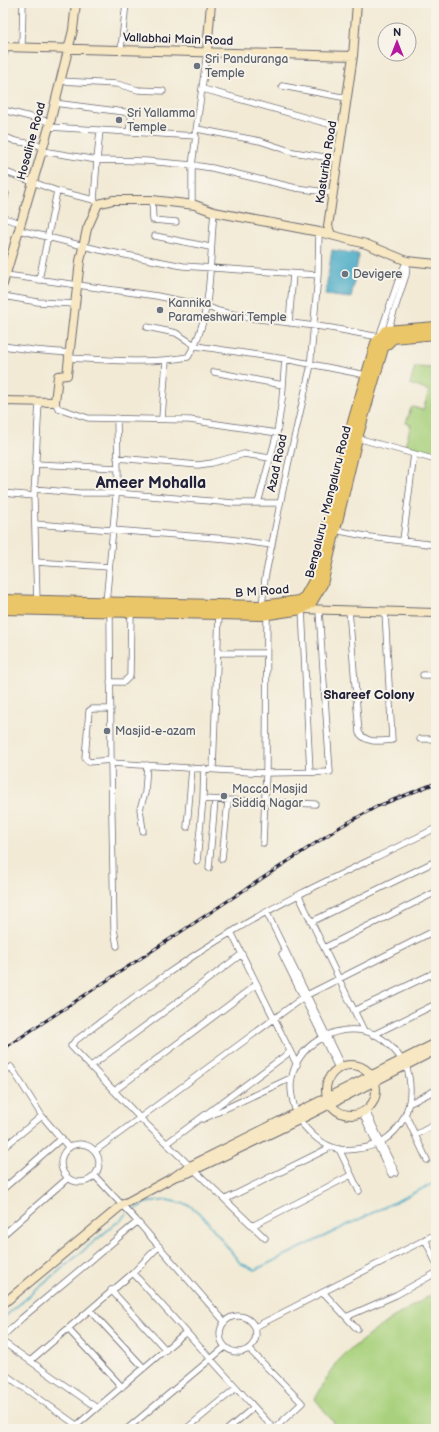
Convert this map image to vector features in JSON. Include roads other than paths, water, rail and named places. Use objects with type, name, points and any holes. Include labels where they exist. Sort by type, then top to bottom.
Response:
[{"type":"highway","points":[[381,341],[388,330],[436,327]]},
{"type":"highway","points":[[381,341],[401,336],[436,334]]},
{"type":"highway","name":"B M Road","points":[[3,600],[36,605],[108,608],[265,610],[299,601],[305,597],[321,567],[349,436],[366,375],[381,341]]},
{"type":"highway","name":"Bengaluru - Mangaluru Road","points":[[302,609],[311,603],[322,584],[321,567],[335,530],[357,438],[383,348],[381,341]]},
{"type":"highway","points":[[3,609],[36,605]]},
{"type":"highway","points":[[108,608],[131,613],[219,614],[265,610],[302,609]]},
{"type":"street","points":[[22,3],[22,46]]},
{"type":"street","name":"Hosaline Road","points":[[3,284],[43,149],[67,48],[73,30],[76,3]]},
{"type":"street","points":[[121,49],[126,3]]},
{"type":"street","points":[[192,204],[192,166],[196,129],[203,89],[211,3]]},
{"type":"street","name":"Kasturiba Road","points":[[331,235],[328,226],[353,56],[357,3]]},
{"type":"street","points":[[3,58],[5,46]]},
{"type":"street","name":"Vallabhai Main Road","points":[[5,46],[353,56]]},
{"type":"street","points":[[60,81],[117,84],[138,90],[163,91]]},
{"type":"street","points":[[282,86],[347,98]]},
{"type":"street","points":[[203,89],[343,128]]},
{"type":"street","points":[[54,103],[132,113],[129,132]]},
{"type":"street","points":[[3,110],[49,124],[100,130],[196,136]]},
{"type":"street","points":[[196,129],[260,140],[293,152],[337,159]]},
{"type":"street","points":[[100,130],[97,160],[96,202],[87,229],[77,286],[67,375],[58,376],[55,402],[58,408],[88,418],[162,418],[190,420],[277,433]]},
{"type":"street","points":[[3,136],[43,149],[97,160],[146,161],[212,168],[296,188],[333,193]]},
{"type":"street","points":[[3,171],[32,182],[96,202],[114,200],[152,200],[192,204],[214,212],[319,232],[366,244],[411,262],[436,264]]},
{"type":"street","points":[[39,280],[57,190]]},
{"type":"street","points":[[3,206],[6,194]]},
{"type":"street","points":[[152,200],[153,220],[176,222]]},
{"type":"street","points":[[3,346],[112,361],[166,361],[188,357],[196,346],[206,306],[214,212]]},
{"type":"street","points":[[3,218],[20,227],[47,237],[156,261],[210,269],[318,275]]},
{"type":"street","name":"Azad Road","points":[[263,843],[266,773],[265,610],[272,545],[309,364],[318,275],[319,232]]},
{"type":"street","points":[[155,236],[210,247]]},
{"type":"street","points":[[388,330],[411,262]]},
{"type":"street","points":[[6,275],[157,296],[206,306],[225,313],[288,323],[314,325],[381,341],[401,273],[411,262]]},
{"type":"street","points":[[288,323],[293,274]]},
{"type":"street","points":[[3,296],[38,302],[75,304]]},
{"type":"street","points":[[147,327],[176,333],[196,346],[285,359],[366,375]]},
{"type":"street","points":[[258,503],[277,433],[285,359]]},
{"type":"street","points":[[162,418],[166,361]]},
{"type":"street","points":[[214,372],[283,385]]},
{"type":"street","points":[[3,401],[55,402]]},
{"type":"street","points":[[36,605],[34,489],[39,401]]},
{"type":"street","points":[[117,946],[114,929],[108,608],[118,468],[118,418]]},
{"type":"street","points":[[357,438],[436,460]]},
{"type":"street","points":[[117,458],[198,465],[212,464],[244,454],[270,458]]},
{"type":"street","points":[[403,540],[414,454]]},
{"type":"street","points":[[35,464],[118,468]]},
{"type":"street","points":[[34,489],[79,493],[116,493],[233,503],[280,503]]},
{"type":"street","points":[[3,493],[34,496]]},
{"type":"street","points":[[35,524],[228,539],[272,545]]},
{"type":"street","points":[[335,530],[436,545]]},
{"type":"street","points":[[36,562],[110,567]]},
{"type":"street","points":[[310,772],[302,609],[436,613]]},
{"type":"street","points":[[111,709],[92,709],[89,711],[85,758],[89,762],[111,762],[266,773],[330,772],[319,610]]},
{"type":"street","points":[[349,610],[360,733],[367,740],[372,741],[392,740],[385,611]]},
{"type":"street","points":[[110,682],[124,682],[130,676],[131,613]]},
{"type":"street","points":[[213,769],[219,614]]},
{"type":"street","points":[[218,653],[266,653]]},
{"type":"street","points":[[423,675],[436,675]]},
{"type":"street","points":[[420,739],[436,739]]},
{"type":"street","points":[[143,831],[140,809],[145,793],[147,765]]},
{"type":"street","points":[[187,827],[192,768]]},
{"type":"street","points":[[197,861],[203,799],[204,768]]},
{"type":"street","points":[[203,799],[315,804]]},
{"type":"street","points":[[209,868],[215,800]]},
{"type":"street","points":[[222,859],[228,801]]},
{"type":"street","points":[[265,1238],[140,1118],[71,1046],[75,1041],[176,968],[231,932],[299,896],[436,828]]},
{"type":"street","points":[[311,922],[436,861]]},
{"type":"street","points":[[324,948],[436,892]]},
{"type":"street","points":[[299,896],[364,1031]]},
{"type":"street","points":[[265,914],[340,1068]]},
{"type":"street","points":[[95,1151],[305,996],[338,978],[436,930]]},
{"type":"street","points":[[231,932],[297,1065]]},
{"type":"street","points":[[91,1066],[242,954]]},
{"type":"street","points":[[354,1011],[434,973],[436,983]]},
{"type":"street","points":[[114,1091],[257,984]]},
{"type":"street","points":[[373,1035],[436,1004]]},
{"type":"street","points":[[343,1031],[364,1031],[388,1043],[404,1062],[410,1078],[410,1103],[406,1116],[388,1138],[362,1149],[339,1149],[331,1147],[314,1136],[297,1117],[293,1104],[292,1078],[297,1065],[307,1049],[324,1036],[343,1031]]},
{"type":"street","points":[[3,1304],[124,1206],[174,1177],[329,1101],[404,1062],[436,1043]]},
{"type":"street","points":[[404,1062],[436,1050]]},
{"type":"street","points":[[167,1143],[290,1052]]},
{"type":"street","points":[[355,1065],[366,1070],[373,1078],[375,1097],[364,1112],[355,1115],[341,1113],[329,1101],[328,1081],[340,1068],[355,1065]]},
{"type":"street","points":[[3,1072],[10,1067],[42,1116],[69,1148]]},
{"type":"street","points":[[191,1125],[292,1078]]},
{"type":"street","points":[[410,1103],[436,1090]]},
{"type":"street","points":[[364,1112],[393,1173]]},
{"type":"street","points":[[3,1148],[42,1116]]},
{"type":"street","points":[[406,1116],[427,1160]]},
{"type":"street","points":[[415,1135],[436,1124]]},
{"type":"street","points":[[3,1188],[62,1138]]},
{"type":"street","points":[[74,1145],[86,1145],[95,1151],[99,1161],[99,1166],[95,1176],[90,1180],[79,1182],[68,1178],[62,1169],[61,1163],[62,1157],[69,1148],[74,1145]]},
{"type":"street","points":[[226,1199],[331,1147]]},
{"type":"street","points":[[339,1149],[359,1191]]},
{"type":"street","points":[[252,1226],[351,1175]]},
{"type":"street","points":[[95,1176],[124,1206],[224,1322]]},
{"type":"street","points":[[3,1234],[68,1178]]},
{"type":"street","points":[[3,1336],[22,1318],[137,1221]]},
{"type":"street","points":[[255,1327],[436,1234]]},
{"type":"street","points":[[425,1239],[436,1263]]},
{"type":"street","points":[[30,1362],[111,1290],[133,1273],[158,1246]]},
{"type":"street","points":[[133,1273],[186,1332],[212,1358],[236,1388],[274,1429],[302,1403],[249,1349]]},
{"type":"street","points":[[346,1317],[396,1295],[436,1273]]},
{"type":"street","points":[[111,1290],[166,1350]]},
{"type":"street","points":[[323,1292],[357,1329]]},
{"type":"street","points":[[90,1310],[144,1368]]},
{"type":"street","points":[[235,1316],[241,1316],[251,1322],[255,1327],[256,1339],[249,1349],[239,1352],[229,1350],[225,1347],[219,1337],[219,1332],[224,1322],[235,1316]]},
{"type":"street","points":[[68,1329],[122,1387]]},
{"type":"street","points":[[3,1373],[79,1427],[97,1408],[186,1332]]},
{"type":"street","points":[[3,1342],[97,1408]]},
{"type":"street","points":[[127,1429],[225,1347]]},
{"type":"street","points":[[186,1429],[236,1388]]},
{"type":"street","points":[[228,1429],[254,1407]]},
{"type":"water","points":[[332,250],[359,254],[351,298],[325,295]]},
{"type":"waterway","points":[[131,1212],[145,1203],[167,1200],[189,1205],[203,1216],[240,1263],[255,1270],[436,1182]]},
{"type":"waterway","points":[[3,1318],[127,1214]]},
{"type":"railway","points":[[3,1049],[340,827],[378,806],[436,783]]},
{"type":"place","name":"Sri Panduranga Temple","points":[[197,66]]},
{"type":"place","name":"Sri Yallamma Temple","points":[[119,120]]},
{"type":"place","name":"Devigere","points":[[345,274]]},
{"type":"place","name":"Kannika Parameshwari Temple","points":[[160,310]]},
{"type":"place","name":"Masjid-e-azam","points":[[107,731]]},
{"type":"place","name":"Macca Masjid Siddiq Nagar","points":[[224,796]]},
{"type":"district","name":"Ameer Mohalla","points":[[151,482]]},
{"type":"district","name":"Shareef Colony","points":[[369,694]]}]
